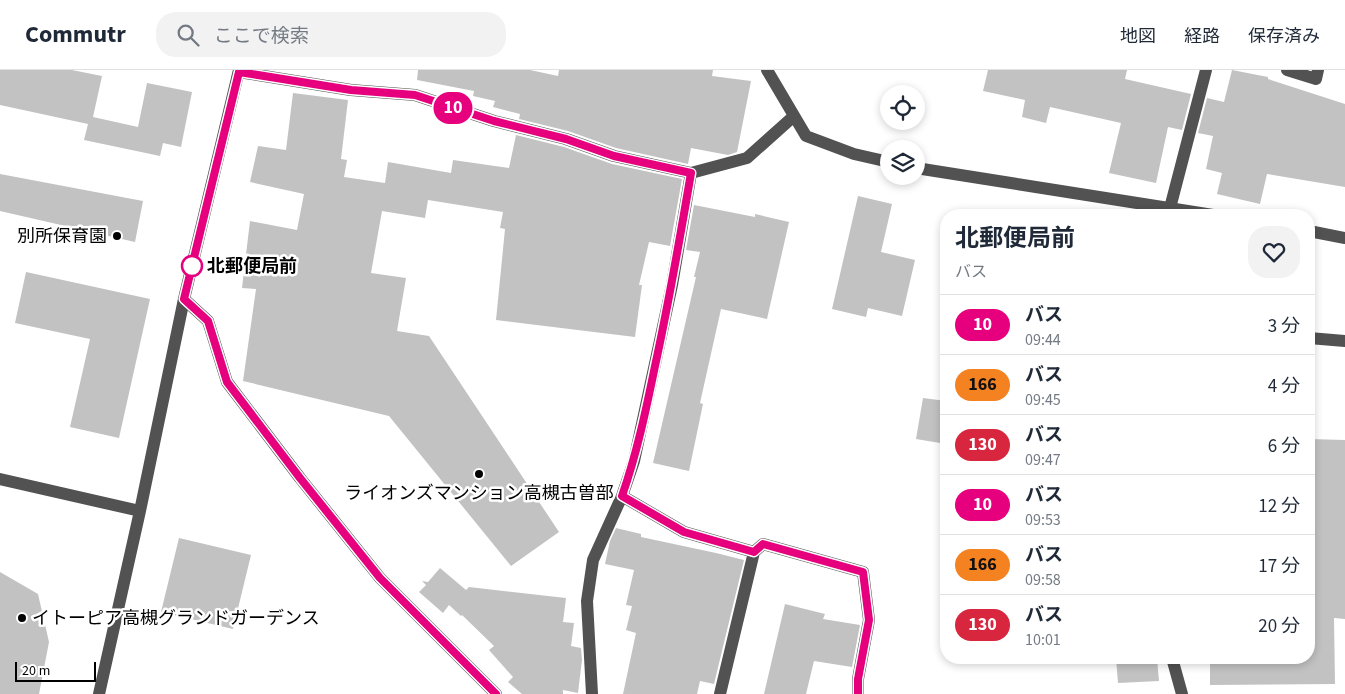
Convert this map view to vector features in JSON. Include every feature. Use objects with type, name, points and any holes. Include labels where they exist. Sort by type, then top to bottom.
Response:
[{"type":"street","points":[[767,70],[806,136],[854,154],[880,160]]},
{"type":"street","points":[[1170,208],[1206,70]]},
{"type":"street","points":[[1287,70],[1316,79],[1318,70]]},
{"type":"street","points":[[99,694],[140,511],[184,299],[239,71],[351,90],[415,95],[494,121],[566,139],[614,156],[691,173],[747,158],[794,116]]},
{"type":"street","points":[[925,169],[1176,209]]},
{"type":"street","points":[[592,694],[587,601],[593,560],[622,496],[634,461],[672,285],[691,173]]},
{"type":"street","points":[[1315,232],[1345,238]]},
{"type":"street","points":[[184,299],[208,321],[227,382],[300,478],[380,578],[496,694]]},
{"type":"street","points":[[1315,338],[1345,341]]},
{"type":"street","points":[[0,479],[140,511]]},
{"type":"street","points":[[622,496],[684,532],[754,552]]},
{"type":"street","points":[[720,694],[754,552],[763,544],[863,572],[869,620],[858,679],[858,694]]},
{"type":"street","points":[[1174,664],[1182,694]]},
{"type":"building","points":[[0,70],[72,70],[102,76],[93,117],[138,127],[147,83],[192,92],[181,147],[163,143],[160,156],[84,140],[88,124],[0,105]]},
{"type":"building","points":[[418,70],[530,70],[558,76],[559,70],[713,70],[712,76],[751,81],[737,152],[728,155],[691,148],[688,164],[616,148],[568,131],[519,119],[520,114],[493,107],[495,101],[473,96],[474,91],[417,80]]},
{"type":"building","points":[[988,70],[1127,70],[1125,79],[1191,94],[1182,130],[1168,127],[1156,183],[1109,173],[1121,123],[1050,107],[1046,123],[1022,117],[1025,100],[983,91]]},
{"type":"building","points":[[1232,70],[1268,77],[1268,79],[1345,104],[1345,187],[1267,174],[1260,204],[1217,194],[1222,173],[1206,169],[1213,136],[1198,133],[1207,98],[1224,102]]},
{"type":"building","points":[[293,93],[348,100],[341,159],[347,160],[344,177],[385,183],[388,162],[451,173],[453,160],[509,168],[516,135],[564,147],[612,164],[682,179],[670,246],[649,242],[639,285],[642,285],[635,337],[496,320],[505,229],[500,228],[503,212],[428,200],[425,218],[382,211],[371,273],[406,278],[397,331],[429,336],[559,532],[511,566],[389,416],[243,381],[256,289],[242,288],[250,221],[297,230],[304,194],[250,182],[258,146],[286,150]]},
{"type":"building","points":[[0,174],[143,201],[135,242],[0,211]]},
{"type":"building","points":[[858,196],[892,204],[881,252],[915,260],[902,316],[868,308],[866,317],[832,309]]},
{"type":"building","points":[[694,205],[755,217],[755,214],[789,222],[767,319],[721,309],[700,403],[703,404],[689,471],[653,463],[696,277],[694,277],[700,252],[686,250]]},
{"type":"building","points":[[26,272],[150,299],[119,438],[70,427],[90,339],[15,323]]},
{"type":"building","points":[[923,398],[940,400],[940,443],[916,439]]},
{"type":"building","points":[[1315,439],[1345,440],[1345,619],[1334,618],[1335,684],[1210,685],[1210,664],[1315,664]]},
{"type":"building","points":[[616,528],[641,534],[641,537],[744,560],[714,684],[700,681],[697,694],[623,694],[636,633],[626,630],[632,606],[626,605],[634,570],[605,564],[610,541]]},
{"type":"building","points":[[179,538],[251,555],[233,629],[161,612]]},
{"type":"building","points":[[440,568],[466,590],[469,587],[566,598],[563,622],[574,623],[571,646],[581,648],[582,660],[578,693],[563,690],[563,694],[522,694],[508,682],[513,677],[489,650],[494,646],[449,605],[443,613],[419,592],[426,585],[422,581],[428,582]]},
{"type":"building","name":"イトーピア高槻グランドガーデンス","points":[[0,572],[38,594],[49,642],[39,694],[0,694]]},
{"type":"building","points":[[785,604],[825,614],[823,619],[860,625],[852,667],[814,661],[806,694],[764,694]]},
{"type":"building","points":[[1116,664],[1158,664],[1159,681],[1118,683]]},
{"type":"bus line","name":"10","points":[[496,694],[380,578],[300,478],[227,382],[208,321],[184,299],[239,72],[351,90],[415,95],[494,121],[566,139],[614,156],[691,173],[672,285],[651,384],[634,461],[622,496],[684,532],[754,552],[763,544],[863,572],[869,620],[858,679],[858,694]]},
{"type":"place","name":"別所保育園","points":[[117,236]]},
{"type":"place","name":"北郵便局前","points":[[192,266]]},
{"type":"place","name":"ライオンズマンション高槻古曽部","points":[[479,474]]},
{"type":"place","name":"イトーピア高槻グランドガーデンス","points":[[22,618]]}]
